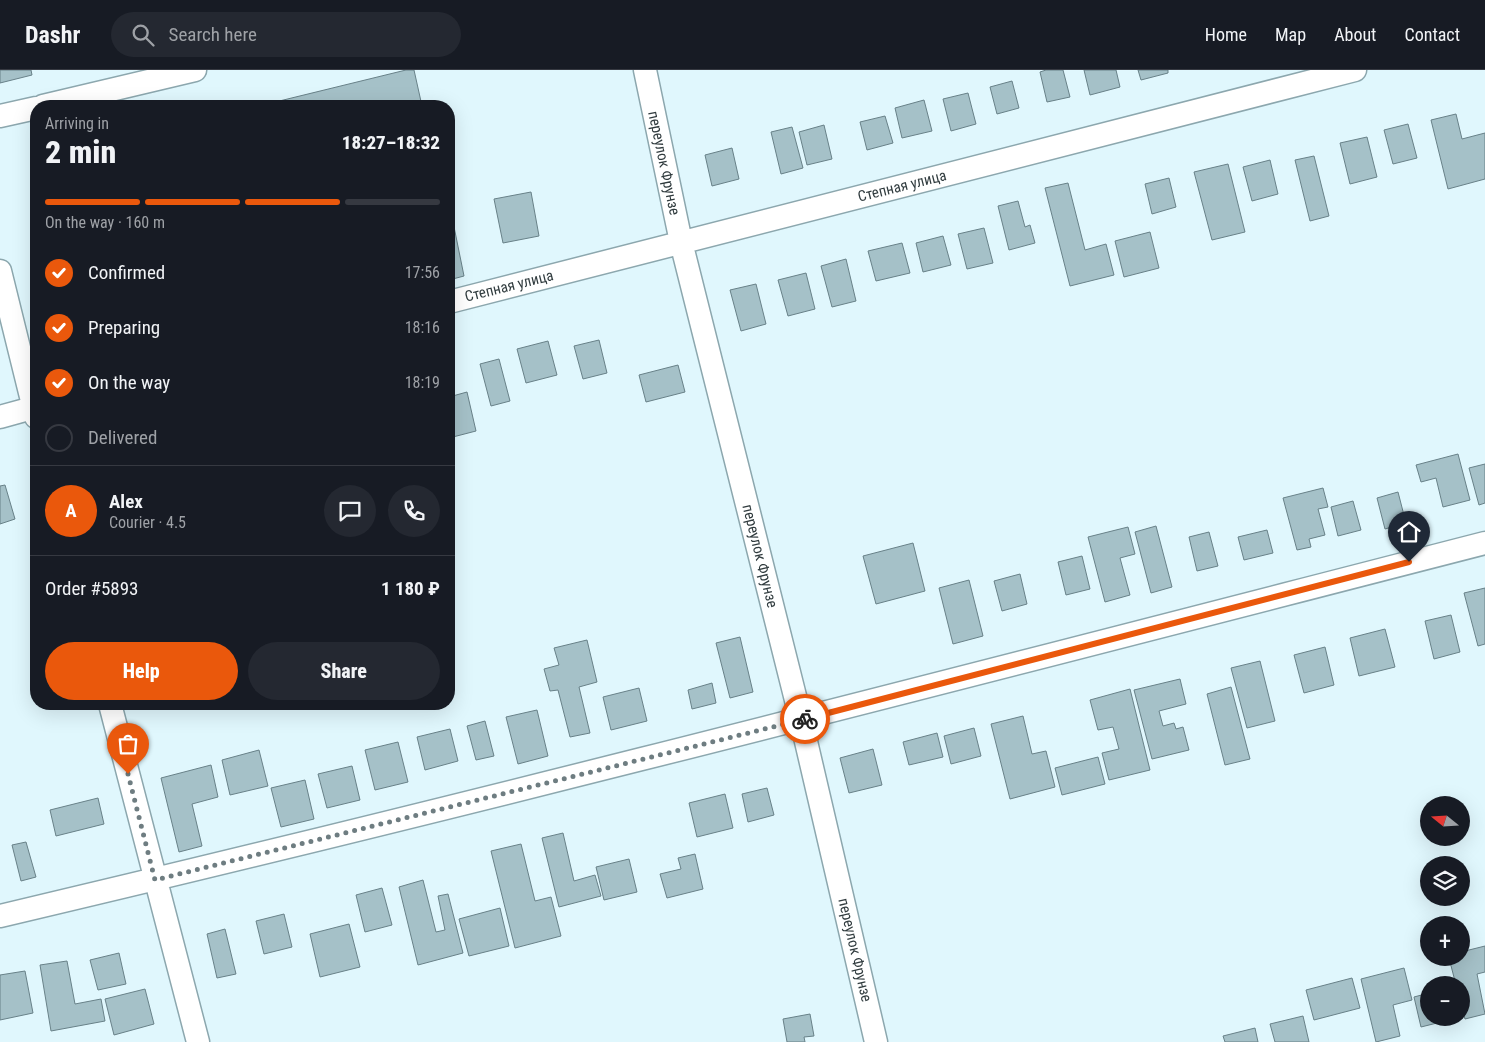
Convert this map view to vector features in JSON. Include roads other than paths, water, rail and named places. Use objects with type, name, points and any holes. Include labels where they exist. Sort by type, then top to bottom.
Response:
[{"type":"street","points":[[68,100],[195,70]]},
{"type":"street","name":"переулок Фрунзе","points":[[645,70],[681,242],[801,720],[876,1042]]},
{"type":"street","name":"Степная улица","points":[[455,300],[1355,70]]},
{"type":"street","points":[[0,116],[30,109]]},
{"type":"street","points":[[0,272],[30,388]]},
{"type":"street","points":[[0,416],[30,412]]},
{"type":"street","points":[[0,916],[155,880],[801,720],[1485,543]]},
{"type":"street","points":[[112,710],[198,1042]]}]
